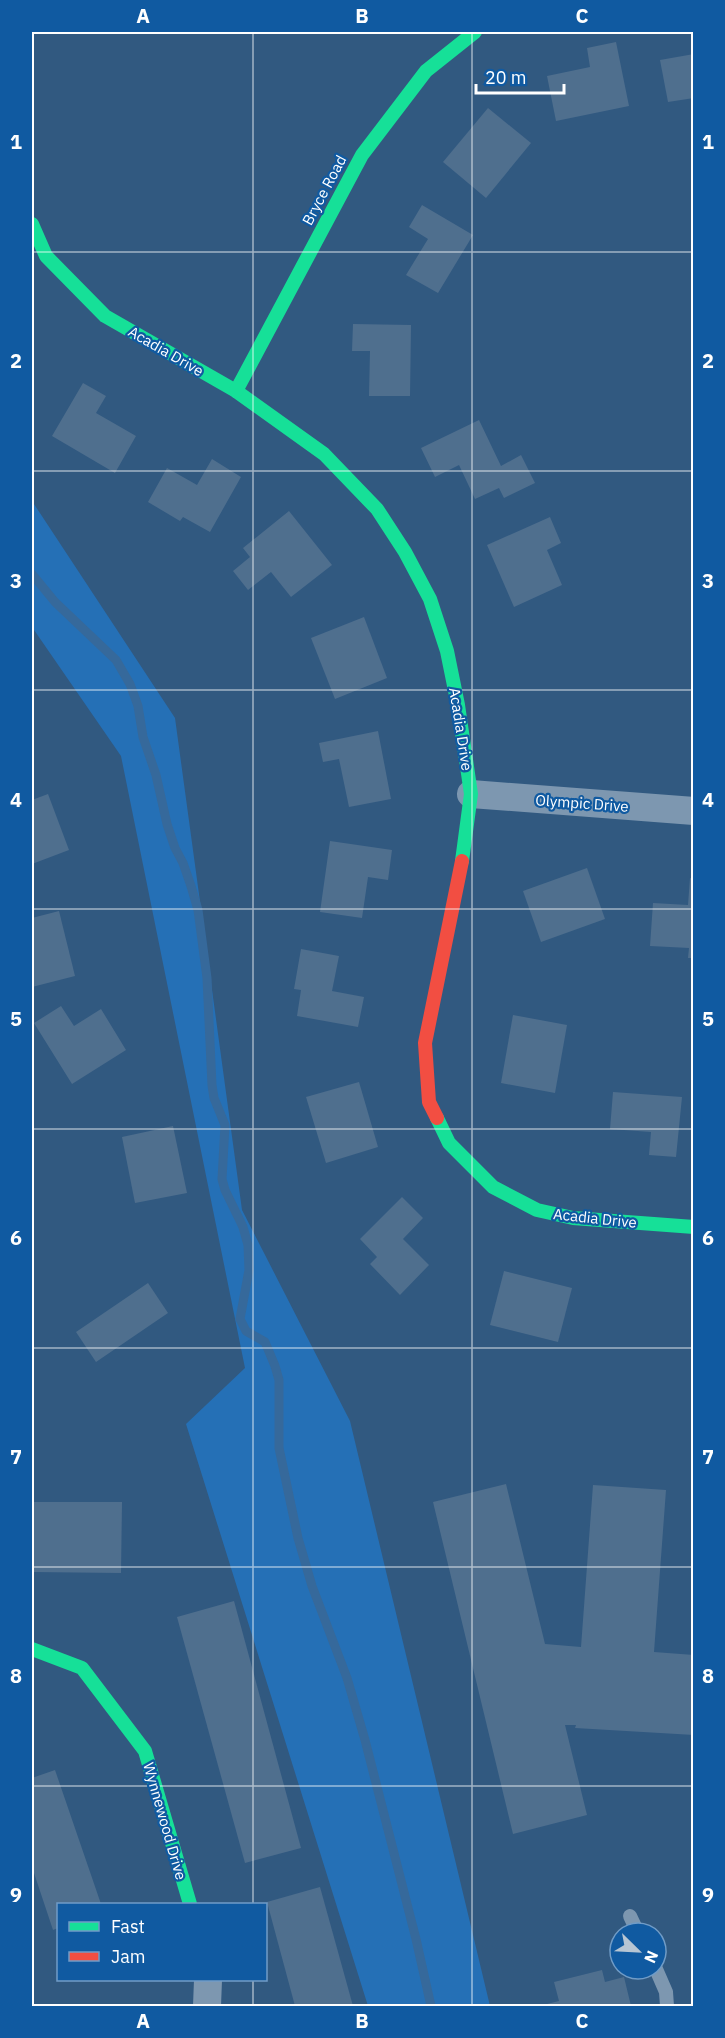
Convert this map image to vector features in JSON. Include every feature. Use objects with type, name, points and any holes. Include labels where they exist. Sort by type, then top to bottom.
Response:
[{"type":"street","name":"Bryce Road","points":[[236,391],[362,155],[426,71],[475,32]]},
{"type":"street","name":"Acadia Drive","points":[[32,224],[46,256],[105,316],[236,391],[324,454],[377,509],[405,552],[430,599],[447,651],[459,705],[471,794],[463,856],[425,1043],[429,1102],[449,1143],[493,1187],[537,1210],[573,1218],[693,1227]]},
{"type":"street","name":"Olympic Drive","points":[[471,794],[693,811]]},
{"type":"street","name":"Wynnewood Drive","points":[[32,1649],[82,1668],[145,1750],[189,1903]]},
{"type":"street","points":[[207,2007],[208,1981]]},
{"type":"lane","points":[[630,1916],[632,1921]]},
{"type":"lane","points":[[661,1981],[667,2007]]},
{"type":"shaded area","points":[[32,501],[175,718],[242,1210],[350,1421],[490,2006],[368,2006],[186,1424],[245,1368],[121,756],[32,627]]},
{"type":"building","points":[[616,42],[629,106],[556,121],[547,76],[590,67],[587,48]]},
{"type":"building","points":[[694,54],[694,98],[668,102],[660,60]]},
{"type":"building","points":[[488,108],[531,143],[486,198],[443,162]]},
{"type":"building","points":[[422,205],[473,235],[438,293],[406,275],[428,239],[409,227]]},
{"type":"building","points":[[353,324],[411,325],[410,396],[369,396],[370,351],[352,351]]},
{"type":"building","points":[[83,383],[106,396],[96,413],[136,436],[115,473],[52,436]]},
{"type":"building","points":[[479,420],[501,466],[521,455],[535,483],[504,498],[499,488],[475,499],[459,465],[435,477],[421,448]]},
{"type":"building","points":[[212,459],[241,477],[210,532],[183,517],[180,521],[148,502],[167,468],[197,485]]},
{"type":"building","points":[[289,511],[332,565],[291,597],[271,572],[248,590],[233,571],[250,557],[243,548]]},
{"type":"building","points":[[550,517],[561,543],[547,550],[562,585],[514,607],[487,545]]},
{"type":"building","points":[[364,617],[387,678],[335,699],[311,638]]},
{"type":"building","points":[[378,731],[391,799],[349,807],[339,759],[323,762],[319,743]]},
{"type":"building","points":[[48,794],[69,850],[32,864],[32,800]]},
{"type":"building","points":[[330,841],[392,850],[388,880],[368,877],[362,918],[320,912]]},
{"type":"building","points":[[587,868],[605,919],[541,942],[523,891]]},
{"type":"building","points":[[690,878],[694,879],[694,958],[688,958],[689,948],[650,946],[653,903],[688,905]]},
{"type":"building","points":[[59,911],[75,976],[32,987],[32,918]]},
{"type":"building","points":[[301,949],[339,956],[332,991],[364,997],[358,1027],[297,1016],[301,990],[294,989]]},
{"type":"building","points":[[61,1006],[74,1026],[101,1009],[126,1050],[72,1084],[34,1023]]},
{"type":"building","points":[[513,1015],[567,1025],[555,1093],[501,1083]]},
{"type":"building","points":[[359,1082],[378,1147],[326,1163],[306,1097]]},
{"type":"building","points":[[613,1092],[682,1097],[676,1157],[649,1155],[651,1132],[610,1129]]},
{"type":"building","points":[[173,1126],[187,1193],[135,1203],[122,1137]]},
{"type":"building","points":[[402,1197],[423,1218],[403,1239],[429,1265],[400,1295],[370,1264],[377,1257],[360,1239]]},
{"type":"building","points":[[504,1271],[572,1288],[558,1342],[490,1325]]},
{"type":"building","points":[[148,1283],[168,1313],[96,1362],[76,1332]]},
{"type":"building","points":[[506,1484],[545,1644],[581,1647],[593,1485],[666,1490],[654,1652],[694,1655],[694,1735],[575,1728],[576,1725],[565,1725],[587,1815],[513,1834],[433,1502]]},
{"type":"building","points":[[32,1502],[122,1502],[121,1573],[32,1572]]},
{"type":"building","points":[[234,1601],[301,1848],[245,1863],[177,1617]]},
{"type":"building","points":[[55,1770],[101,1903],[57,1903],[57,1928],[53,1930],[32,1867],[32,1778]]},
{"type":"building","points":[[320,1887],[353,2006],[295,2006],[267,1902]]},
{"type":"building","points":[[602,1970],[605,1982],[625,1981],[631,2006],[547,2006],[547,2004],[559,2001],[554,1982]]},
{"type":"waterway","points":[[32,574],[55,602],[116,660],[130,684],[138,706],[143,737],[156,775],[167,824],[183,863],[198,910],[207,978],[212,1085],[214,1098],[225,1125],[222,1179],[243,1227],[248,1245],[249,1270],[240,1319],[246,1331],[265,1342],[279,1380],[279,1448],[298,1538],[312,1586],[347,1678],[365,1740],[431,2006]]},
{"type":"traffic: fast","points":[[236,391],[362,155],[426,71],[475,32]]},
{"type":"traffic: fast","points":[[32,224],[46,256],[105,316],[236,391],[324,454],[377,509],[405,552],[430,599],[447,651],[458,705],[471,794],[462,861]]},
{"type":"traffic: fast","points":[[437,1118],[449,1143],[493,1187],[537,1210],[573,1218],[694,1227]]},
{"type":"traffic: fast","points":[[32,1649],[82,1668],[145,1751],[190,1903]]},
{"type":"traffic: jam","points":[[437,1118],[429,1102],[425,1043],[462,861]]}]
